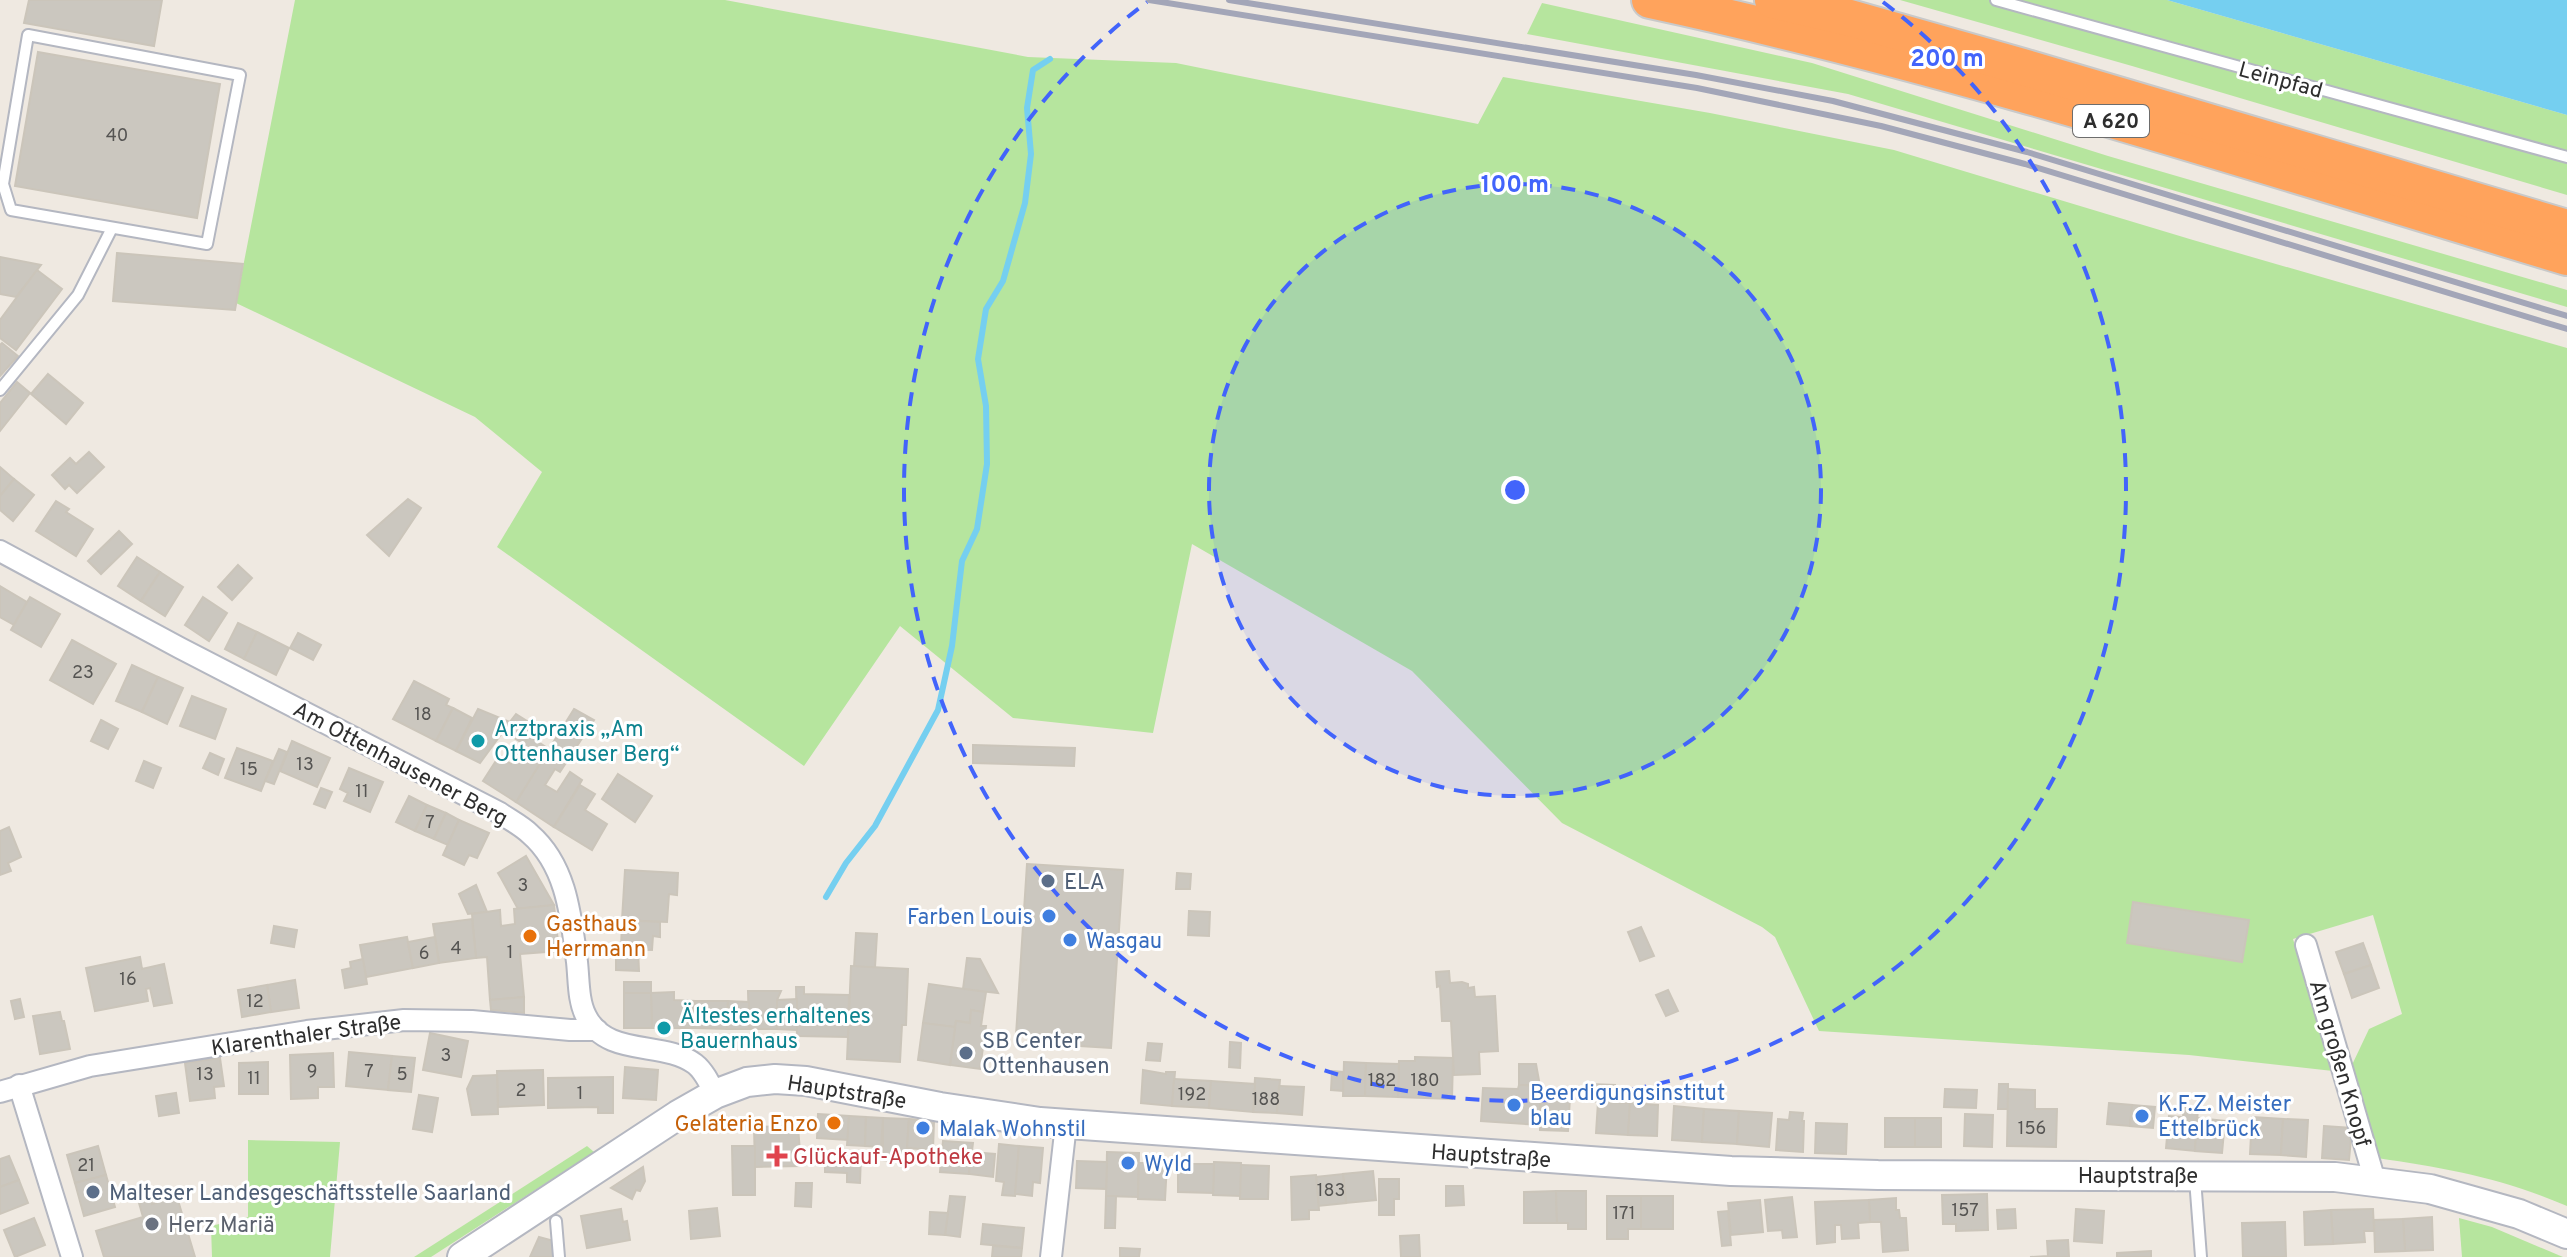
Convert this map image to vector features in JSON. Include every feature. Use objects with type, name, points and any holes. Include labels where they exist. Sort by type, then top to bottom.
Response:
[{"type":"highway","name":"A 620","points":[[1650,0],[1834,42],[2187,143],[2567,257]]},
{"type":"highway","name":"A 620","points":[[1773,0],[1850,18],[2023,67],[2567,228]]},
{"type":"main road","name":"Hauptstraße","points":[[462,1257],[715,1094],[760,1080],[792,1079],[940,1107],[1066,1124],[1731,1171],[1892,1175],[2289,1176],[2375,1181],[2430,1189],[2475,1200],[2567,1234]]},
{"type":"street","name":"Am Ottenhausener Berg","points":[[0,551],[500,813],[530,833],[546,851],[562,880],[571,916],[581,999],[586,1017],[597,1030]]},
{"type":"street","name":"Am großen Knopf","points":[[2306,945],[2375,1181]]},
{"type":"street","name":"Klarenthaler Straße","points":[[72,1257],[10,1088],[90,1066],[307,1031],[404,1020],[472,1021],[597,1030]]},
{"type":"street","points":[[597,1030],[610,1040],[683,1058],[695,1064],[715,1094]]},
{"type":"street","points":[[1051,1257],[1066,1124]]},
{"type":"lane","name":"Leinpfad","points":[[1996,0],[2567,157]]},
{"type":"lane","points":[[28,35],[240,75],[207,244],[112,228],[11,210],[3,184],[28,35]]},
{"type":"lane","points":[[0,390],[78,295],[112,228]]},
{"type":"lane","points":[[2195,1175],[2201,1257]]},
{"type":"lane","points":[[556,1221],[559,1257]]},
{"type":"green space","points":[[295,0],[725,0],[1028,57],[1176,63],[1478,124],[1503,77],[1710,113],[1894,150],[2567,348],[2567,1206],[2474,1175],[2377,1158],[2351,1067],[2369,1029],[2402,1014],[2373,915],[2293,939],[2333,1071],[2189,1055],[1819,1031],[1775,937],[1762,927],[1562,823],[1412,671],[1192,544],[1153,733],[1013,718],[900,626],[804,766],[497,547],[542,472],[475,417],[236,303]]},
{"type":"green space","points":[[1900,0],[2167,0],[2567,115],[2567,195],[2132,66]]},
{"type":"green space","points":[[1542,3],[1812,63],[2108,156],[2567,290],[2567,307],[1848,94],[1527,34]]},
{"type":"green space","points":[[248,1140],[340,1142],[330,1257],[212,1257],[211,1226],[248,1217]]},
{"type":"green space","points":[[587,1146],[594,1152],[431,1257],[414,1257]]},
{"type":"green space","points":[[2459,1218],[2492,1227],[2563,1257],[2462,1257]]},
{"type":"water","points":[[2167,0],[2567,0],[2567,115]]},
{"type":"building","points":[[29,0],[162,0],[154,46],[24,23]]},
{"type":"building","points":[[38,52],[220,84],[197,218],[15,186]]},
{"type":"building","points":[[117,253],[243,264],[235,310],[113,301]]},
{"type":"building","points":[[0,257],[41,265],[16,297],[0,294]]},
{"type":"building","points":[[37,270],[62,289],[16,350],[0,338],[0,320]]},
{"type":"building","points":[[2,343],[18,356],[0,376],[0,345]]},
{"type":"building","points":[[48,374],[83,403],[66,424],[31,394]]},
{"type":"building","points":[[17,382],[30,393],[0,431],[0,403]]},
{"type":"building","points":[[89,452],[104,467],[77,493],[69,485],[65,489],[52,475],[70,458],[76,464]]},
{"type":"building","points":[[0,467],[14,479],[0,496]]},
{"type":"building","points":[[14,479],[34,495],[13,521],[0,510],[0,496]]},
{"type":"building","points":[[408,499],[421,508],[389,556],[367,535]]},
{"type":"building","points":[[56,501],[69,509],[66,512],[93,529],[76,556],[36,531]]},
{"type":"building","points":[[119,531],[132,544],[101,574],[88,561]]},
{"type":"building","points":[[137,557],[160,572],[141,601],[118,586]]},
{"type":"building","points":[[238,565],[252,578],[232,600],[218,587]]},
{"type":"building","points":[[160,572],[183,587],[165,616],[141,601]]},
{"type":"building","points":[[0,586],[27,602],[14,625],[0,617]]},
{"type":"building","points":[[30,597],[60,614],[41,647],[11,630]]},
{"type":"building","points":[[203,597],[227,613],[209,641],[185,625]]},
{"type":"building","points":[[238,623],[257,632],[244,659],[225,649]]},
{"type":"building","points":[[257,632],[289,648],[276,675],[244,659]]},
{"type":"building","points":[[298,633],[321,645],[313,660],[290,648]]},
{"type":"building","points":[[72,640],[116,664],[93,704],[50,680]]},
{"type":"building","points":[[132,665],[158,677],[142,712],[116,701]]},
{"type":"building","points":[[158,677],[183,688],[167,724],[142,712]]},
{"type":"building","points":[[414,681],[449,699],[446,705],[453,708],[436,741],[393,719]]},
{"type":"building","points":[[192,696],[226,709],[215,739],[180,726]]},
{"type":"building","points":[[453,708],[472,718],[456,751],[436,741]]},
{"type":"building","name":"Arztpraxis „Am Ottenhauser Berg“","points":[[478,709],[510,722],[480,763],[456,751]]},
{"type":"building","points":[[574,709],[594,720],[560,772],[555,769],[545,785],[557,792],[570,772],[582,780],[554,827],[516,802]]},
{"type":"building","points":[[516,714],[535,726],[524,744],[503,731]]},
{"type":"building","points":[[101,720],[118,729],[108,749],[91,741]]},
{"type":"building","points":[[529,736],[549,749],[516,802],[483,781],[499,756],[511,764]]},
{"type":"building","points":[[292,741],[330,758],[317,787],[280,771]]},
{"type":"building","points":[[973,745],[1075,748],[1074,766],[973,763]]},
{"type":"building","points":[[237,748],[273,761],[261,791],[225,778]]},
{"type":"building","points":[[279,749],[287,752],[274,784],[265,781]]},
{"type":"building","points":[[210,753],[224,759],[218,775],[203,768]]},
{"type":"building","points":[[144,761],[161,768],[153,788],[136,781]]},
{"type":"building","points":[[349,768],[383,782],[370,812],[344,801],[348,793],[340,789]]},
{"type":"building","points":[[618,774],[652,796],[635,822],[602,799]]},
{"type":"building","points":[[580,785],[595,794],[585,810],[607,824],[592,850],[554,827]]},
{"type":"building","points":[[321,788],[332,792],[325,808],[314,804]]},
{"type":"building","points":[[409,796],[427,805],[415,831],[396,822]]},
{"type":"building","points":[[427,805],[446,813],[434,839],[415,831]]},
{"type":"building","points":[[446,813],[459,820],[448,845],[434,839]]},
{"type":"building","points":[[459,820],[489,833],[477,858],[469,855],[464,865],[443,855]]},
{"type":"building","points":[[9,827],[21,857],[8,863],[11,871],[0,875],[0,831]]},
{"type":"building","points":[[526,856],[554,905],[518,909],[498,873]]},
{"type":"building","name":"Wasgau","points":[[1027,864],[1123,870],[1111,1048],[1080,1046],[1080,1042],[1063,1041],[1064,1038],[1016,1035]]},
{"type":"building","points":[[625,870],[678,873],[677,895],[669,894],[667,922],[622,920]]},
{"type":"building","points":[[1177,873],[1191,874],[1190,889],[1176,889]]},
{"type":"building","points":[[476,885],[487,912],[468,914],[459,894]]},
{"type":"building","points":[[2133,902],[2249,920],[2242,962],[2127,943]]},
{"type":"building","points":[[554,905],[559,951],[520,954],[524,997],[490,1000],[487,957],[476,958],[472,914],[500,910],[501,926],[515,924],[514,909]]},
{"type":"building","points":[[1189,911],[1210,912],[1209,936],[1188,935]]},
{"type":"building","points":[[472,919],[476,958],[439,963],[433,924]]},
{"type":"building","points":[[622,920],[660,922],[660,937],[653,936],[652,950],[621,949]]},
{"type":"building","points":[[274,926],[297,930],[294,947],[271,943]]},
{"type":"building","points":[[1641,927],[1654,956],[1640,961],[1628,932]]},
{"type":"building","points":[[856,933],[877,934],[875,967],[854,967]]},
{"type":"building","points":[[407,937],[413,968],[366,977],[360,945]]},
{"type":"building","points":[[435,937],[439,963],[413,968],[408,942]]},
{"type":"building","points":[[2363,943],[2371,965],[2344,974],[2336,952]]},
{"type":"building","points":[[621,949],[638,950],[639,971],[616,970],[616,958],[620,958]]},
{"type":"building","points":[[140,957],[142,969],[164,964],[172,1003],[154,1006],[150,988],[146,989],[148,1001],[95,1011],[86,968]]},
{"type":"building","points":[[967,958],[980,959],[998,993],[963,989]]},
{"type":"building","points":[[363,959],[367,984],[345,988],[342,970],[351,968],[350,962]]},
{"type":"building","points":[[2371,965],[2379,988],[2352,998],[2344,974]]},
{"type":"building","points":[[851,966],[908,969],[906,1025],[902,1025],[900,1062],[847,1059]]},
{"type":"building","points":[[1449,971],[1450,983],[1462,982],[1468,984],[1468,988],[1474,987],[1475,997],[1495,996],[1498,1051],[1479,1052],[1480,1074],[1454,1075],[1451,1021],[1442,1021],[1436,972]]},
{"type":"building","points":[[295,980],[299,1008],[271,1012],[267,985]]},
{"type":"building","points":[[624,982],[651,982],[651,993],[624,993]]},
{"type":"building","points":[[929,984],[986,992],[983,1012],[971,1010],[970,1023],[956,1021],[955,1027],[923,1023]]},
{"type":"building","points":[[267,985],[271,1012],[242,1017],[238,990]]},
{"type":"building","points":[[796,987],[804,987],[804,994],[849,995],[848,1037],[797,1036]]},
{"type":"building","points":[[1668,990],[1678,1011],[1666,1016],[1656,995]]},
{"type":"building","points":[[748,991],[781,991],[777,1000],[777,1029],[749,1029]]},
{"type":"building","points":[[674,992],[674,1000],[695,1001],[694,1028],[652,1028],[651,993]]},
{"type":"building","points":[[624,993],[651,993],[652,1028],[624,1028]]},
{"type":"building","points":[[524,997],[524,1013],[491,1010],[490,1000]]},
{"type":"building","points":[[20,999],[24,1017],[15,1019],[11,1001]]},
{"type":"building","points":[[797,999],[797,1030],[777,1029],[777,1000]]},
{"type":"building","points":[[695,1001],[728,1001],[727,1029],[694,1028]]},
{"type":"building","points":[[728,1001],[749,1002],[749,1029],[727,1029]]},
{"type":"building","points":[[971,1010],[983,1012],[981,1026],[986,1026],[980,1069],[950,1065],[956,1021],[970,1023]]},
{"type":"building","points":[[60,1012],[70,1049],[40,1054],[33,1016]]},
{"type":"building","points":[[923,1023],[955,1027],[950,1065],[918,1060]]},
{"type":"building","points":[[430,1033],[468,1041],[461,1077],[423,1070]]},
{"type":"building","points":[[1230,1042],[1241,1043],[1240,1068],[1229,1067]]},
{"type":"building","points":[[1148,1043],[1162,1044],[1160,1061],[1146,1060]]},
{"type":"building","points":[[349,1052],[392,1056],[388,1090],[346,1086]]},
{"type":"building","points":[[333,1053],[334,1087],[318,1087],[318,1098],[291,1099],[290,1055]]},
{"type":"building","points":[[392,1056],[415,1058],[411,1092],[388,1090]]},
{"type":"building","points":[[1415,1057],[1453,1058],[1452,1099],[1398,1097],[1399,1061],[1415,1061]]},
{"type":"building","points":[[220,1058],[224,1086],[214,1087],[215,1098],[190,1101],[185,1063]]},
{"type":"building","points":[[268,1062],[268,1094],[239,1094],[239,1063]]},
{"type":"building","points":[[1344,1062],[1366,1063],[1365,1096],[1343,1096]]},
{"type":"building","points":[[1366,1063],[1399,1064],[1398,1097],[1365,1096]]},
{"type":"building","points":[[1519,1064],[1536,1064],[1540,1086],[1519,1085]]},
{"type":"building","points":[[625,1067],[658,1070],[656,1100],[623,1098]]},
{"type":"building","points":[[543,1070],[544,1105],[498,1107],[497,1071]]},
{"type":"building","points":[[1143,1070],[1166,1074],[1175,1072],[1172,1106],[1141,1103]]},
{"type":"building","points":[[1332,1071],[1343,1072],[1343,1091],[1331,1090]]},
{"type":"building","points":[[497,1075],[498,1114],[472,1115],[467,1089],[473,1076]]},
{"type":"building","points":[[613,1077],[613,1113],[598,1113],[598,1107],[548,1108],[548,1078]]},
{"type":"building","points":[[1255,1078],[1280,1080],[1277,1113],[1253,1112]]},
{"type":"building","points":[[1174,1079],[1211,1081],[1209,1108],[1172,1106]]},
{"type":"building","points":[[1211,1081],[1255,1084],[1253,1112],[1209,1108]]},
{"type":"building","points":[[1589,1084],[1615,1085],[1614,1103],[1588,1101]]},
{"type":"building","points":[[1999,1084],[2008,1084],[2008,1109],[1998,1109]]},
{"type":"building","points":[[1519,1085],[1540,1086],[1540,1125],[1481,1121],[1483,1088],[1518,1089]]},
{"type":"building","points":[[1279,1086],[1304,1087],[1302,1115],[1277,1113]]},
{"type":"building","points":[[1945,1089],[1977,1090],[1976,1108],[1944,1107]]},
{"type":"building","points":[[2008,1089],[2035,1090],[2035,1109],[2057,1109],[2056,1147],[2007,1146]]},
{"type":"building","points":[[176,1093],[179,1113],[159,1116],[156,1096]]},
{"type":"building","points":[[419,1095],[438,1098],[432,1132],[413,1129]]},
{"type":"building","points":[[1541,1096],[1570,1098],[1568,1131],[1540,1130]]},
{"type":"building","points":[[1598,1102],[1630,1103],[1628,1135],[1596,1133]]},
{"type":"building","points":[[1630,1103],[1658,1105],[1657,1136],[1628,1135]]},
{"type":"building","points":[[2109,1103],[2132,1105],[2130,1126],[2107,1124]]},
{"type":"building","points":[[2132,1105],[2155,1107],[2153,1128],[2130,1126]]},
{"type":"building","points":[[1674,1106],[1704,1109],[1702,1142],[1672,1140]]},
{"type":"building","points":[[2184,1107],[2198,1108],[2195,1151],[2166,1148],[2169,1116],[2183,1117]]},
{"type":"building","points":[[1704,1109],[1739,1111],[1737,1144],[1702,1142]]},
{"type":"building","points":[[1739,1111],[1772,1113],[1769,1147],[1737,1144]]},
{"type":"building","points":[[1790,1112],[1803,1113],[1803,1152],[1776,1150],[1778,1119],[1789,1120]]},
{"type":"building","points":[[818,1114],[849,1116],[848,1140],[817,1138]]},
{"type":"building","points":[[1965,1114],[1993,1115],[1992,1147],[1964,1146]]},
{"type":"building","points":[[849,1116],[866,1117],[865,1146],[847,1145]]},
{"type":"building","points":[[866,1117],[883,1118],[881,1147],[865,1146]]},
{"type":"building","points":[[2252,1117],[2283,1119],[2281,1155],[2250,1154]]},
{"type":"building","points":[[883,1118],[909,1119],[906,1162],[883,1160]]},
{"type":"building","points":[[1885,1118],[1915,1118],[1915,1147],[1885,1147]]},
{"type":"building","points":[[1915,1118],[1941,1118],[1941,1147],[1915,1147]]},
{"type":"building","points":[[2197,1118],[2225,1121],[2222,1153],[2195,1151]]},
{"type":"building","points":[[909,1119],[934,1121],[933,1150],[907,1148]]},
{"type":"building","points":[[2283,1119],[2308,1120],[2306,1157],[2281,1155]]},
{"type":"building","points":[[1816,1123],[1847,1124],[1846,1154],[1815,1153]]},
{"type":"building","name":"Glückauf-Apotheke","points":[[798,1126],[801,1166],[755,1167],[754,1127]]},
{"type":"building","points":[[2324,1126],[2352,1128],[2349,1160],[2322,1158]]},
{"type":"building","points":[[943,1141],[973,1143],[969,1174],[940,1172]]},
{"type":"building","points":[[999,1144],[1019,1146],[1015,1196],[1002,1195],[1004,1182],[996,1181]]},
{"type":"building","points":[[98,1146],[106,1175],[75,1183],[67,1155]]},
{"type":"building","points":[[732,1146],[755,1146],[755,1195],[733,1195]]},
{"type":"building","points":[[1019,1146],[1043,1148],[1040,1183],[1033,1182],[1032,1196],[1015,1194]]},
{"type":"building","points":[[971,1152],[995,1154],[993,1177],[969,1174]]},
{"type":"building","points":[[1107,1152],[1139,1153],[1138,1197],[1106,1196]]},
{"type":"building","points":[[825,1153],[861,1154],[860,1183],[847,1182],[847,1173],[825,1172]]},
{"type":"building","points":[[9,1156],[19,1180],[0,1187],[0,1159]]},
{"type":"building","points":[[1077,1161],[1107,1162],[1106,1189],[1076,1188]]},
{"type":"building","points":[[1214,1162],[1241,1163],[1241,1196],[1213,1195]]},
{"type":"building","points":[[1139,1163],[1167,1163],[1165,1200],[1138,1199]]},
{"type":"building","points":[[1178,1164],[1214,1164],[1213,1193],[1178,1192]]},
{"type":"building","points":[[1241,1165],[1269,1166],[1268,1199],[1240,1199]]},
{"type":"building","points":[[643,1167],[645,1181],[632,1199],[611,1188]]},
{"type":"building","points":[[1373,1171],[1376,1200],[1346,1203],[1343,1174]]},
{"type":"building","points":[[1343,1174],[1346,1203],[1318,1206],[1316,1177]]},
{"type":"building","points":[[106,1175],[115,1207],[84,1216],[75,1183]]},
{"type":"building","points":[[1316,1175],[1319,1210],[1309,1210],[1309,1219],[1292,1220],[1291,1177]]},
{"type":"building","points":[[1379,1179],[1399,1179],[1399,1199],[1394,1199],[1394,1215],[1379,1215]]},
{"type":"building","points":[[19,1180],[28,1203],[0,1214],[0,1187]]},
{"type":"building","points":[[796,1183],[812,1183],[811,1207],[795,1206]]},
{"type":"building","points":[[1446,1186],[1463,1186],[1464,1205],[1446,1206]]},
{"type":"building","points":[[1556,1191],[1557,1223],[1524,1223],[1524,1192]]},
{"type":"building","points":[[1556,1191],[1586,1191],[1586,1229],[1568,1229],[1568,1223],[1557,1223]]},
{"type":"building","points":[[1987,1194],[1988,1230],[1956,1231],[1956,1224],[1943,1224],[1942,1195]]},
{"type":"building","points":[[950,1196],[965,1197],[960,1237],[945,1235]]},
{"type":"building","points":[[1106,1196],[1116,1196],[1115,1228],[1105,1228]]},
{"type":"building","points":[[1607,1196],[1641,1196],[1641,1229],[1628,1229],[1628,1239],[1607,1239]]},
{"type":"building","points":[[1641,1196],[1673,1196],[1673,1229],[1641,1229]]},
{"type":"building","name":"Herz Mariä","points":[[177,1197],[195,1257],[104,1257],[96,1231],[143,1217],[139,1203],[151,1199],[152,1204]]},
{"type":"building","points":[[1792,1197],[1797,1237],[1783,1238],[1782,1230],[1768,1231],[1765,1200]]},
{"type":"building","points":[[1896,1198],[1900,1218],[1906,1218],[1908,1250],[1883,1252],[1881,1222],[1870,1222],[1869,1200]]},
{"type":"building","points":[[1760,1200],[1763,1232],[1731,1235],[1728,1203]]},
{"type":"building","points":[[1869,1200],[1870,1222],[1858,1223],[1859,1238],[1842,1239],[1841,1225],[1835,1225],[1835,1242],[1817,1244],[1815,1202]]},
{"type":"building","points":[[717,1208],[720,1236],[691,1239],[689,1211]]},
{"type":"building","points":[[621,1209],[623,1222],[627,1221],[630,1240],[587,1248],[581,1216]]},
{"type":"building","points":[[2015,1209],[2016,1228],[1998,1229],[1997,1210]]},
{"type":"building","points":[[2076,1209],[2104,1211],[2102,1243],[2074,1241]]},
{"type":"building","points":[[2373,1209],[2374,1231],[2364,1231],[2365,1242],[2333,1244],[2331,1210]]},
{"type":"building","points":[[2331,1210],[2333,1244],[2305,1245],[2304,1212]]},
{"type":"building","points":[[1728,1211],[1731,1245],[1722,1246],[1718,1212]]},
{"type":"building","points":[[930,1212],[948,1213],[945,1235],[929,1234]]},
{"type":"building","points":[[2432,1217],[2433,1250],[2405,1251],[2403,1219]]},
{"type":"building","points":[[34,1218],[45,1245],[15,1257],[4,1230]]},
{"type":"building","points":[[2403,1219],[2405,1251],[2375,1252],[2374,1220]]},
{"type":"building","points":[[2285,1222],[2286,1257],[2243,1257],[2242,1223]]},
{"type":"building","points":[[983,1224],[1024,1228],[1022,1248],[981,1244]]},
{"type":"building","points":[[1419,1235],[1420,1257],[1401,1257],[1400,1236]]},
{"type":"building","points":[[539,1237],[554,1241],[555,1257],[530,1257]]},
{"type":"building","points":[[2068,1240],[2069,1257],[2030,1257],[2048,1256],[2047,1241]]},
{"type":"building","points":[[993,1246],[1022,1248],[1021,1257],[992,1257]]},
{"type":"building","points":[[1120,1248],[1140,1249],[1139,1257],[1120,1257]]},
{"type":"building","points":[[2151,1251],[2151,1257],[2117,1257],[2117,1253]]},
{"type":"waterway","points":[[826,897],[846,863],[875,826],[938,710],[952,646],[962,561],[977,529],[987,464],[986,406],[978,359],[986,309],[1003,281],[1025,203],[1031,154],[1027,108],[1033,70],[1050,59]]},
{"type":"railway","points":[[1149,0],[1697,88],[1881,126],[2025,164],[2567,329]]},
{"type":"railway","points":[[1229,0],[1696,75],[1833,101],[2027,152],[2567,316]]},
{"type":"place","name":"Arztpraxis „Am Ottenhauser Berg“","points":[[478,741]]},
{"type":"place","name":"ELA","points":[[1048,881]]},
{"type":"place","name":"Farben Louis","points":[[1049,916]]},
{"type":"place","name":"Gasthaus Herrmann","points":[[530,936]]},
{"type":"place","name":"Wasgau","points":[[1070,940]]},
{"type":"place","name":"Ältestes erhaltenes Bauernhaus","points":[[664,1028]]},
{"type":"place","name":"SB Center Ottenhausen","points":[[966,1053]]},
{"type":"place","name":"Beerdigungsinstitut blau","points":[[1514,1105]]},
{"type":"place","name":"K.F.Z. Meister Ettelbrück","points":[[2142,1116]]},
{"type":"place","name":"Gelateria Enzo","points":[[834,1123]]},
{"type":"place","name":"Malak Wohnstil","points":[[923,1128]]},
{"type":"place","name":"Glückauf-Apotheke","points":[[777,1156]]},
{"type":"place","name":"Wyld","points":[[1128,1163]]},
{"type":"place","name":"Malteser Landesgeschäftsstelle Saarland","points":[[93,1192]]},
{"type":"place","name":"Herz Mariä","points":[[152,1224]]}]
